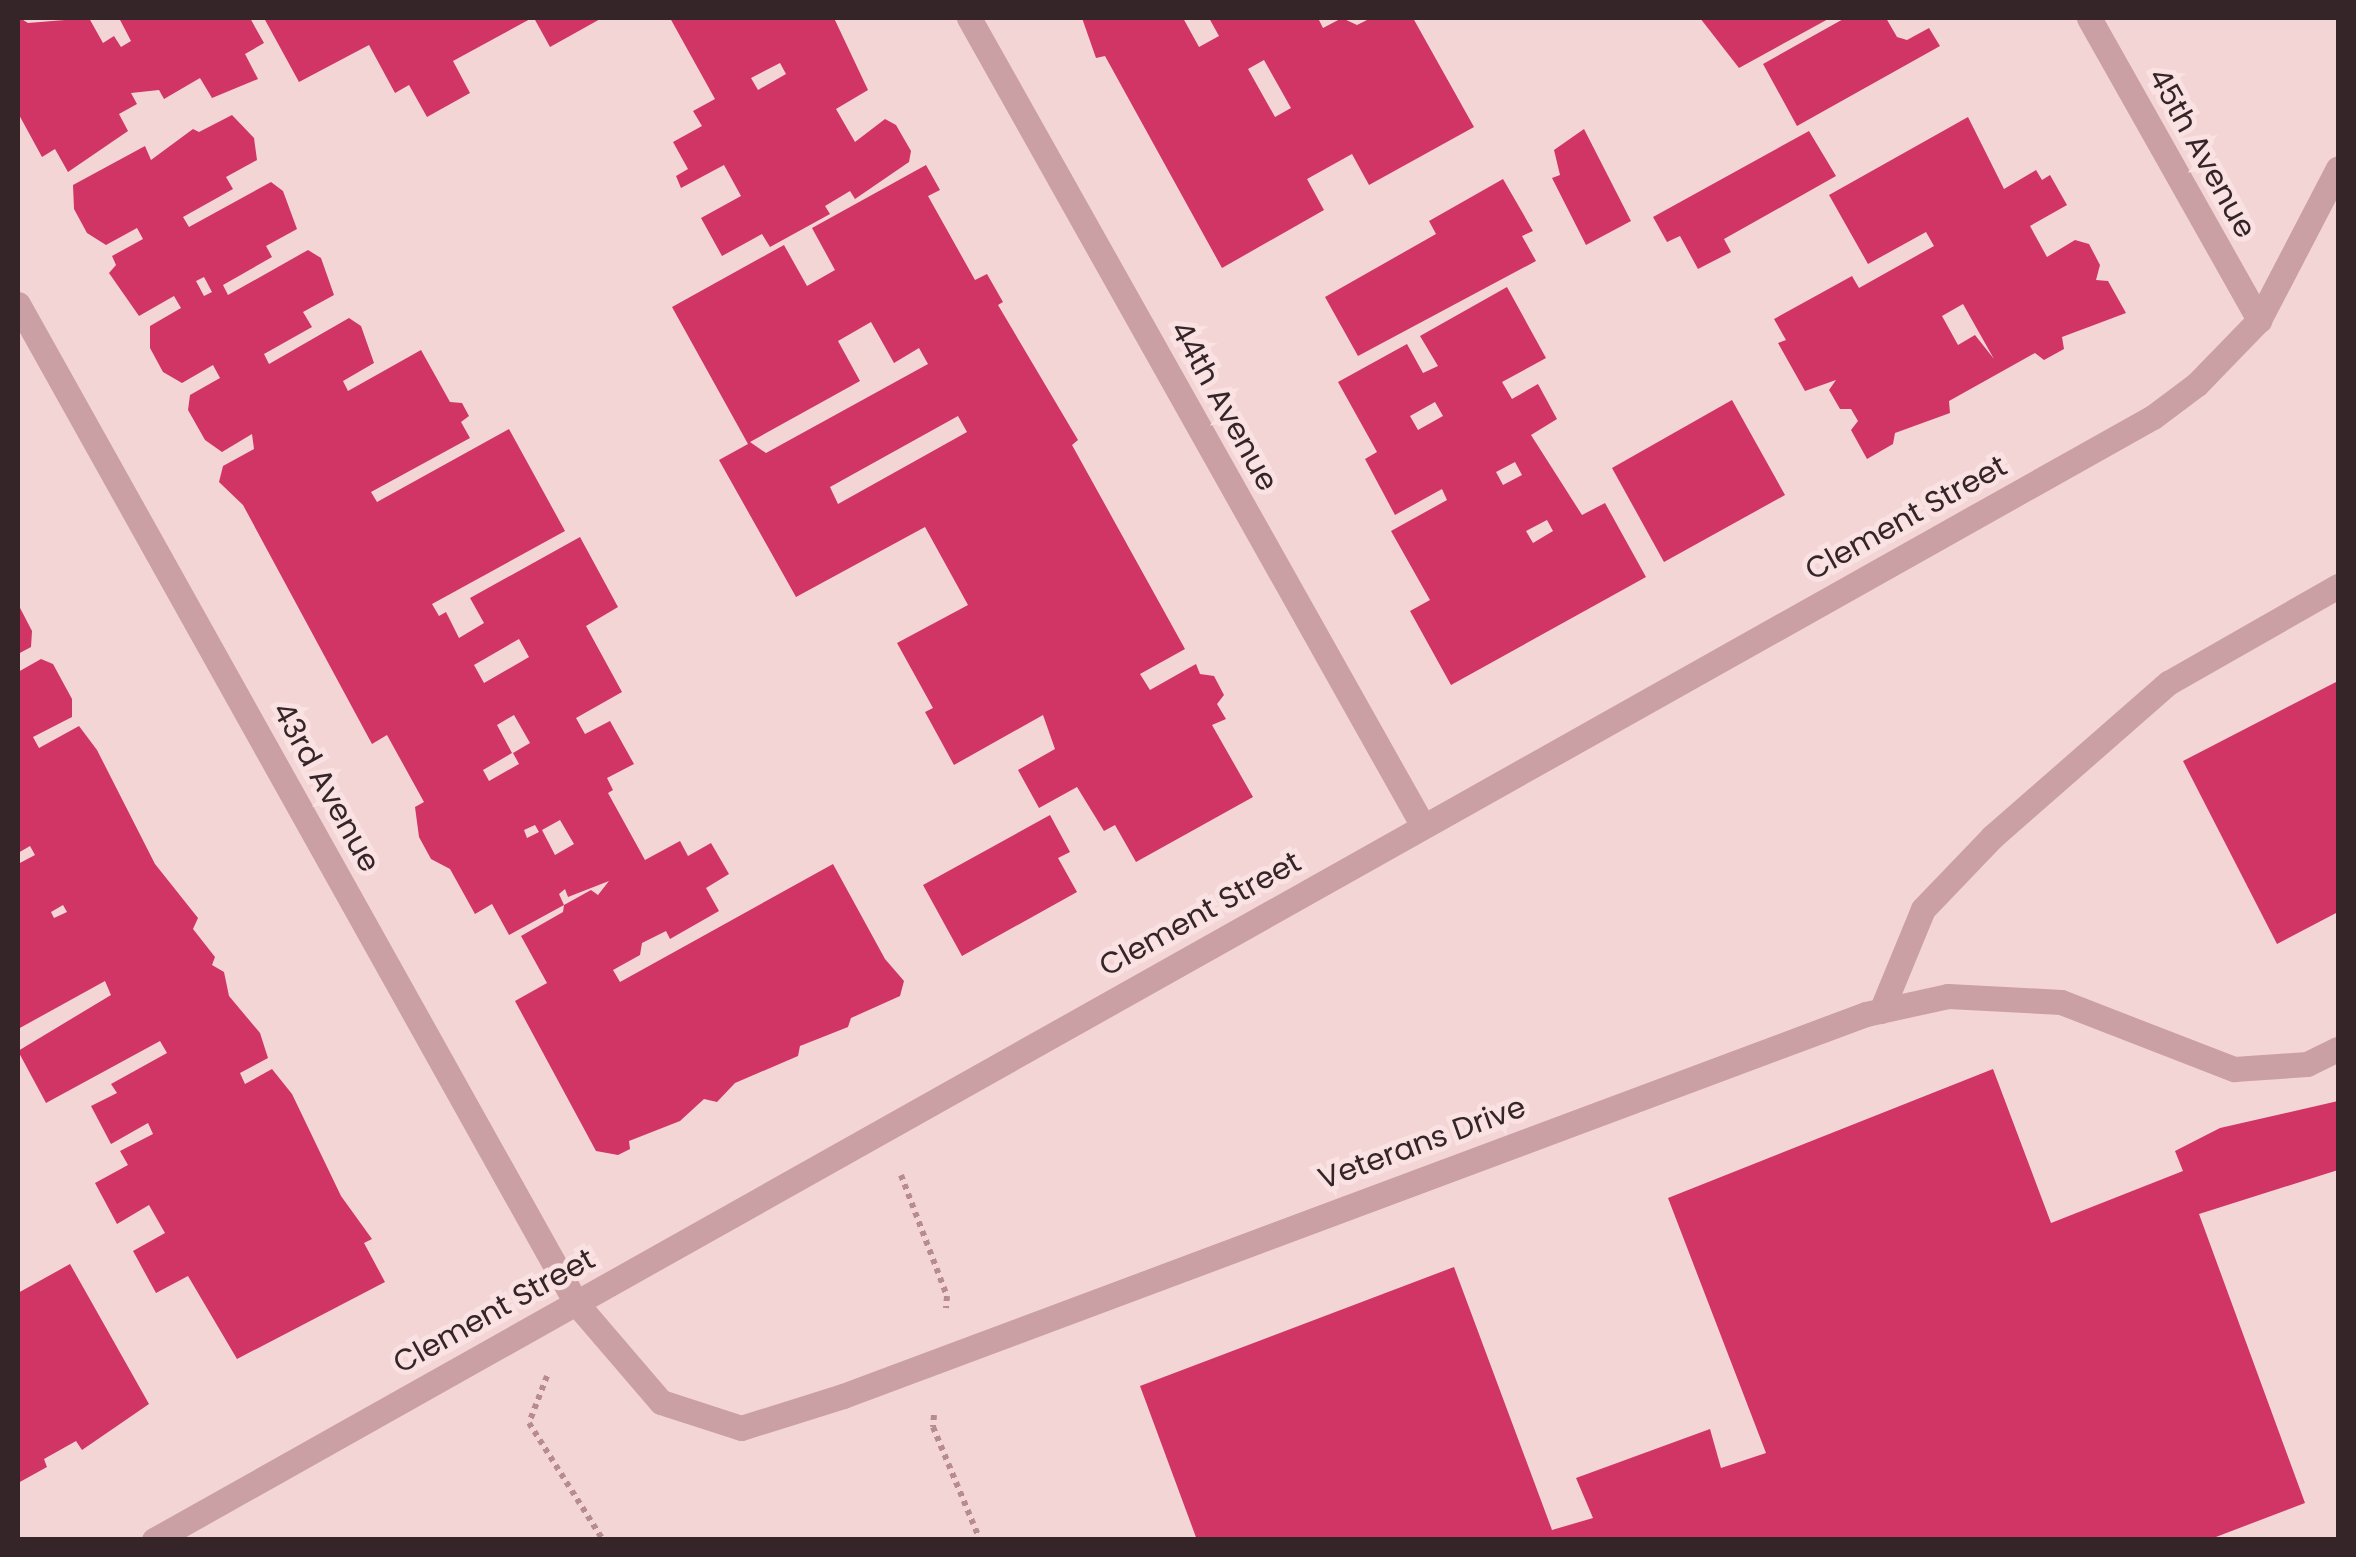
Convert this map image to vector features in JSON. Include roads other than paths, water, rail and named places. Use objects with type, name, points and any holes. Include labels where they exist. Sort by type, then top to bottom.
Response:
[{"type":"street","name":"44th Avenue","points":[[968,18],[1423,826]]},
{"type":"street","name":"45th Avenue","points":[[2089,18],[2259,320]]},
{"type":"street","name":"Clement Street","points":[[154,1540],[2153,416],[2197,384],[2259,320],[2338,168]]},
{"type":"street","name":"43rd Avenue","points":[[18,304],[576,1303]]},
{"type":"street","points":[[1880,1011],[1923,908],[1992,836],[2168,683],[2338,586]]},
{"type":"street","name":"Veterans Drive","points":[[576,1303],[661,1402],[741,1428],[843,1396],[941,1354],[1880,1011],[1948,996],[2061,1002],[2234,1069],[2307,1064],[2338,1049]]}]
